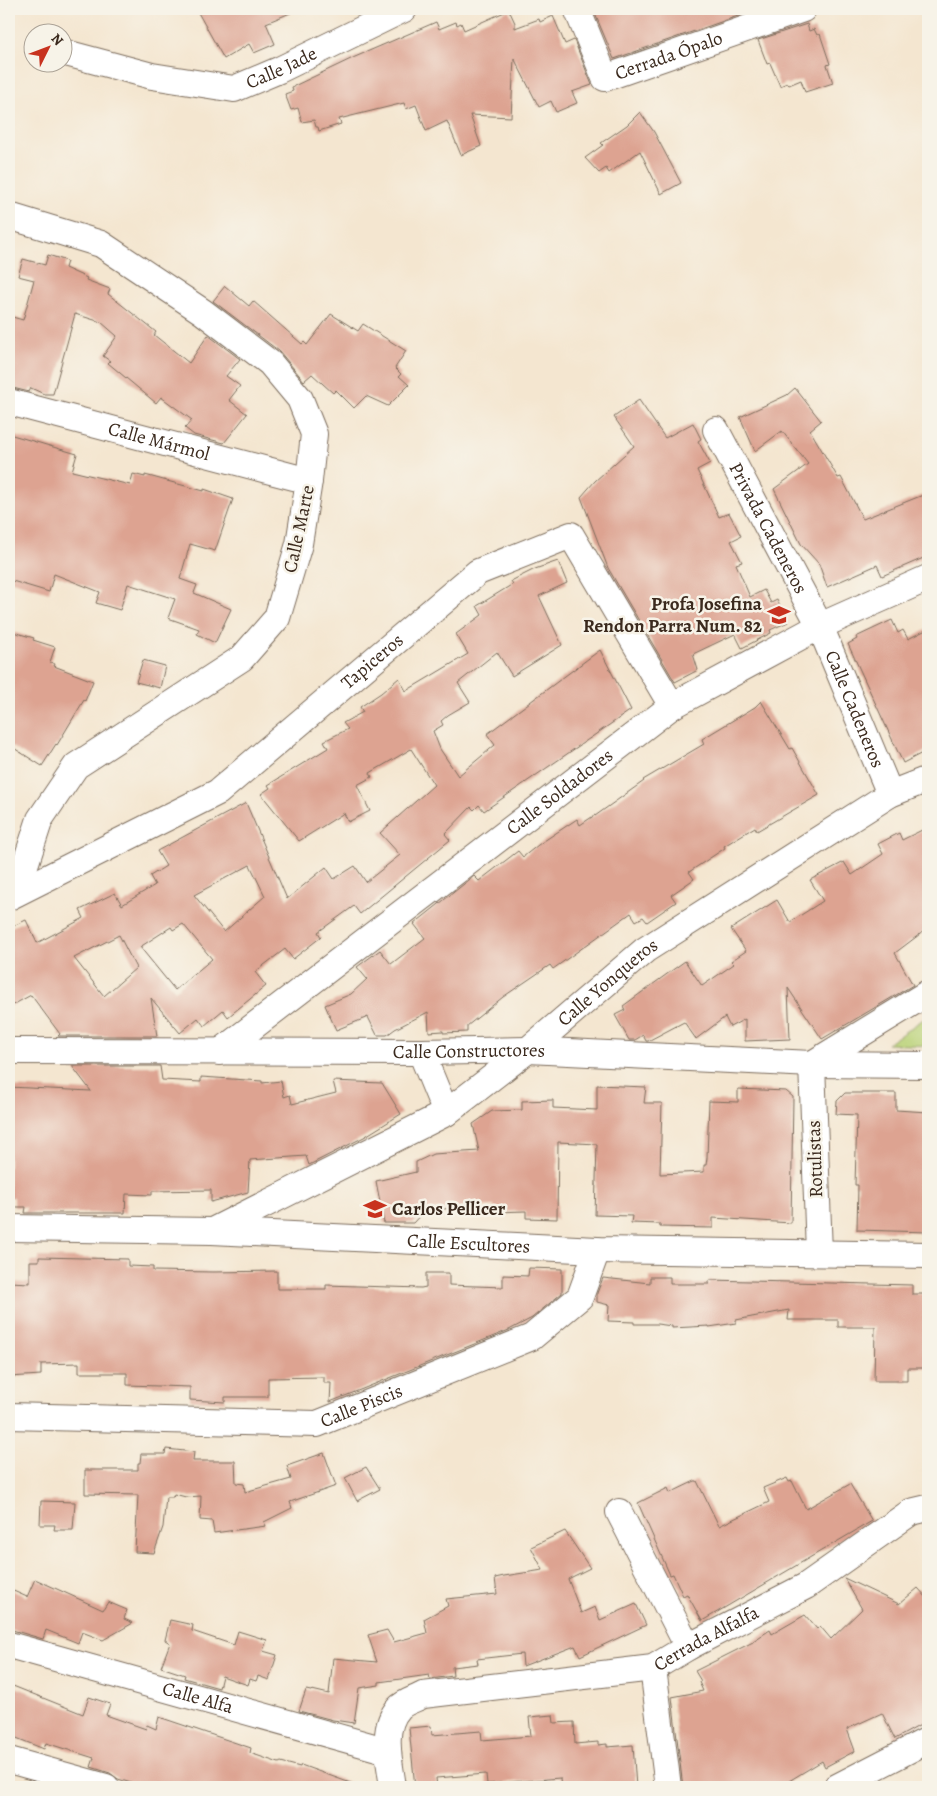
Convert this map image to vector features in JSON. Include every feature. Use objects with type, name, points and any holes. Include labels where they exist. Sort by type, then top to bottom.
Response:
[{"type":"street","name":"Calle Jade","points":[[72,55],[152,76],[234,89],[279,70],[404,9]]},
{"type":"street","name":"Cerrada Ópalo","points":[[578,9],[605,78],[803,9]]},
{"type":"street","name":"Calle Marte","points":[[9,216],[101,244],[203,312],[270,363],[300,398],[314,434],[299,544],[277,618],[242,658],[76,766],[40,819],[12,895]]},
{"type":"street","name":"Calle Mármol","points":[[9,402],[309,481]]},
{"type":"street","name":"Privada Cadeneros","points":[[716,430],[820,626]]},
{"type":"street","name":"Tapiceros","points":[[12,895],[218,792],[478,572],[571,535],[672,706]]},
{"type":"street","name":"Calle Soldadores","points":[[220,1052],[672,706],[820,626],[928,578]]},
{"type":"street","name":"Calle Cadeneros","points":[[820,626],[890,794]]},
{"type":"street","name":"Calle Yonqueros","points":[[212,1232],[446,1113],[528,1050],[645,950],[890,794],[928,779]]},
{"type":"street","points":[[812,1064],[928,993]]},
{"type":"street","name":"Calle Constructores","points":[[9,1052],[421,1052],[528,1050],[812,1064],[928,1065]]},
{"type":"street","points":[[421,1052],[446,1113]]},
{"type":"street","name":"Rotulistas","points":[[812,1064],[819,1253]]},
{"type":"street","name":"Calle Escultores","points":[[9,1228],[212,1232],[597,1250],[928,1255]]},
{"type":"street","name":"Calle Piscis","points":[[9,1416],[317,1424],[532,1337],[580,1297],[597,1250]]},
{"type":"street","name":"Cerrada Alfalfa","points":[[388,1751],[389,1725],[400,1707],[423,1696],[653,1668],[688,1647],[806,1586],[910,1512],[928,1508]]},
{"type":"street","points":[[619,1512],[688,1647]]},
{"type":"street","name":"Calle Alfa","points":[[9,1644],[388,1751]]},
{"type":"street","points":[[653,1668],[668,1787]]},
{"type":"street","points":[[837,1787],[928,1740]]},
{"type":"street","points":[[388,1751],[393,1787]]},
{"type":"street","points":[[9,1760],[106,1787]]},
{"type":"green space","points":[[928,1016],[928,1046],[887,1044]]},
{"type":"building","points":[[196,9],[300,9],[266,23],[275,44],[254,53],[249,44],[224,59]]},
{"type":"building","points":[[593,9],[758,9],[614,59]]},
{"type":"building","points":[[509,10],[515,23],[515,28],[539,19],[540,22],[553,16],[565,44],[574,40],[592,85],[572,92],[577,103],[556,112],[551,101],[539,107],[514,58],[511,117],[470,115],[481,146],[461,155],[447,121],[426,131],[416,105],[406,109],[404,103],[339,119],[341,124],[319,131],[314,120],[302,122],[298,108],[291,110],[285,94],[293,91],[292,87],[355,57],[436,22],[439,29],[456,22],[457,25],[461,23],[464,30]]},
{"type":"building","points":[[807,24],[809,31],[814,29],[817,35],[820,34],[830,64],[827,65],[833,83],[805,92],[801,80],[789,85],[787,83],[780,86],[770,63],[767,64],[758,40]]},
{"type":"building","points":[[640,112],[654,132],[681,183],[661,194],[640,151],[609,173],[606,168],[599,173],[585,158],[603,145],[601,143],[627,125]]},
{"type":"building","points":[[48,255],[67,261],[65,268],[87,278],[86,280],[110,289],[108,294],[156,332],[154,335],[189,363],[208,335],[240,359],[226,376],[240,386],[229,400],[247,414],[224,443],[194,435],[185,428],[192,420],[161,397],[156,403],[108,363],[110,361],[103,356],[117,336],[101,322],[75,314],[53,394],[44,394],[31,388],[29,392],[9,387],[9,316],[23,320],[34,280],[18,276],[23,259],[45,265]]},
{"type":"building","points":[[225,286],[249,306],[253,301],[302,344],[304,342],[307,345],[331,314],[358,331],[363,324],[406,351],[395,368],[401,374],[399,376],[409,385],[388,406],[366,396],[354,408],[336,390],[333,393],[312,374],[304,381],[279,351],[213,301]]},
{"type":"building","points":[[795,388],[821,421],[810,430],[838,478],[841,477],[863,519],[928,493],[928,556],[882,576],[877,565],[827,587],[819,564],[801,544],[774,489],[808,464],[782,431],[755,451],[740,417],[787,395]]},
{"type":"building","points":[[639,400],[665,438],[693,423],[701,439],[698,441],[710,463],[697,470],[719,517],[729,513],[741,536],[731,541],[742,562],[736,564],[750,597],[764,590],[771,603],[777,600],[788,622],[770,630],[771,633],[742,648],[735,634],[693,654],[698,670],[675,682],[608,568],[581,497],[595,481],[634,446],[614,417]]},
{"type":"building","points":[[9,434],[77,454],[72,471],[130,485],[133,474],[145,477],[145,475],[204,491],[204,489],[233,499],[215,551],[190,544],[180,579],[197,585],[194,593],[231,609],[215,643],[197,634],[199,629],[168,618],[175,599],[128,584],[120,610],[96,603],[100,592],[54,574],[49,592],[9,580],[9,522],[13,511],[9,510]]},
{"type":"building","points":[[558,561],[567,583],[539,596],[562,645],[512,676],[497,652],[458,683],[470,702],[448,715],[441,721],[443,725],[433,731],[440,749],[458,776],[495,745],[487,734],[600,650],[631,710],[484,811],[479,805],[474,810],[471,807],[445,834],[450,840],[360,914],[354,906],[318,932],[321,937],[293,959],[285,949],[255,972],[266,986],[228,1017],[223,1010],[204,1026],[198,1018],[180,1033],[151,998],[157,1036],[58,1036],[60,1034],[31,995],[9,1007],[9,928],[26,920],[37,943],[84,918],[80,910],[115,893],[122,905],[155,885],[150,876],[166,866],[157,851],[246,803],[287,899],[326,867],[334,879],[355,866],[366,882],[400,855],[380,833],[434,785],[411,749],[370,773],[372,777],[357,785],[370,811],[348,822],[344,813],[299,841],[261,794],[270,788],[268,785],[328,748],[324,741],[348,729],[343,723],[363,712],[360,707],[399,678],[406,691],[468,654],[456,634],[482,615],[477,606],[513,584],[511,581],[535,569]],"holes":[[[250,865],[265,896],[224,932],[194,895]],[[183,924],[212,959],[175,990],[140,947],[171,927],[173,930]],[[119,935],[136,968],[104,996],[74,958]]]},
{"type":"building","points":[[892,620],[898,633],[903,630],[908,639],[928,629],[928,750],[903,763],[848,644],[857,639],[856,637]]},
{"type":"building","points":[[13,632],[55,647],[50,662],[55,664],[54,666],[93,681],[85,701],[42,766],[9,745],[9,645]]},
{"type":"building","points":[[143,660],[165,666],[160,688],[136,682]]},
{"type":"building","points":[[761,701],[790,749],[792,748],[819,795],[757,831],[755,827],[724,846],[725,848],[689,872],[694,879],[671,895],[676,902],[647,922],[643,917],[636,921],[631,913],[553,969],[550,965],[503,997],[467,1026],[467,1032],[429,1032],[428,1012],[387,1035],[377,1035],[368,1017],[336,1030],[325,1005],[351,994],[367,979],[357,967],[380,950],[391,964],[425,938],[414,924],[474,876],[479,881],[518,851],[523,857],[577,819],[580,825],[595,816],[643,780],[704,744],[702,739],[755,707]]},
{"type":"building","points":[[928,827],[928,928],[895,953],[913,985],[822,1039],[788,988],[790,1039],[745,1041],[745,1019],[730,1027],[725,1017],[696,1039],[684,1022],[648,1041],[646,1041],[643,1035],[635,1040],[629,1040],[615,1015],[625,1010],[623,1006],[685,961],[702,986],[734,964],[731,961],[746,951],[731,929],[777,900],[790,922],[823,901],[810,880],[844,862],[852,875],[883,854],[878,844],[899,833],[902,840]]},
{"type":"building","points":[[72,1066],[160,1066],[162,1080],[201,1082],[201,1077],[262,1081],[262,1083],[281,1081],[284,1097],[290,1095],[292,1104],[336,1093],[333,1081],[382,1083],[401,1114],[364,1137],[309,1165],[306,1156],[250,1160],[248,1192],[211,1202],[211,1190],[152,1191],[152,1195],[126,1194],[125,1213],[25,1213],[26,1207],[14,1207],[14,1197],[9,1197],[9,1087],[91,1091]]},
{"type":"building","points":[[597,1085],[646,1087],[644,1103],[662,1103],[660,1174],[704,1172],[707,1158],[709,1101],[738,1102],[738,1089],[786,1091],[793,1097],[791,1223],[713,1218],[713,1228],[660,1227],[660,1224],[631,1223],[632,1216],[595,1215],[597,1144],[558,1142],[557,1219],[526,1218],[526,1211],[494,1212],[494,1206],[425,1210],[413,1223],[384,1223],[376,1181],[416,1172],[416,1162],[433,1154],[479,1151],[473,1124],[492,1111],[522,1110],[522,1101],[553,1100],[553,1108],[597,1110]]},
{"type":"building","points":[[845,1093],[896,1093],[896,1110],[928,1112],[928,1232],[857,1230],[858,1185],[855,1185],[857,1115],[836,1114],[837,1101]]},
{"type":"building","points":[[39,1257],[128,1259],[128,1266],[153,1267],[153,1271],[277,1271],[277,1289],[326,1289],[326,1285],[421,1288],[426,1287],[426,1273],[449,1273],[449,1285],[503,1287],[503,1275],[528,1276],[529,1268],[562,1269],[562,1293],[532,1318],[509,1330],[330,1402],[331,1383],[324,1383],[324,1377],[268,1378],[268,1397],[225,1397],[225,1402],[190,1400],[190,1387],[127,1385],[127,1373],[79,1373],[79,1363],[41,1364],[41,1375],[9,1377],[9,1282],[30,1283],[30,1261],[39,1261]]},
{"type":"building","points":[[650,1277],[670,1277],[670,1284],[709,1284],[709,1280],[912,1285],[912,1294],[928,1294],[928,1368],[907,1368],[907,1381],[874,1381],[875,1327],[838,1327],[838,1320],[788,1320],[789,1310],[736,1320],[736,1323],[709,1327],[672,1328],[672,1326],[657,1324],[608,1321],[609,1305],[597,1302],[597,1293],[603,1278],[650,1283]]},
{"type":"building","points":[[166,1449],[194,1452],[193,1461],[235,1461],[236,1483],[244,1484],[245,1492],[291,1479],[287,1466],[324,1453],[336,1486],[290,1502],[292,1508],[264,1522],[266,1526],[214,1533],[212,1521],[200,1520],[201,1496],[186,1497],[174,1494],[173,1497],[166,1497],[163,1527],[154,1553],[135,1552],[138,1495],[85,1494],[85,1470],[138,1470],[141,1454],[165,1454]]},
{"type":"building","points":[[366,1467],[380,1489],[357,1501],[345,1478]]},
{"type":"building","points":[[787,1478],[789,1482],[792,1481],[806,1509],[850,1484],[872,1521],[702,1621],[687,1594],[683,1596],[673,1574],[670,1575],[638,1503],[668,1488],[670,1493],[697,1481],[719,1526],[769,1502],[763,1488]]},
{"type":"building","points":[[41,1501],[75,1502],[73,1530],[54,1530],[55,1525],[40,1525]]},
{"type":"building","points":[[565,1531],[590,1568],[568,1579],[581,1613],[595,1607],[600,1620],[636,1604],[646,1625],[580,1656],[575,1646],[523,1666],[522,1654],[477,1659],[478,1664],[452,1667],[453,1676],[430,1679],[429,1675],[379,1682],[379,1685],[359,1688],[354,1723],[333,1720],[299,1711],[306,1690],[329,1694],[333,1658],[377,1662],[368,1635],[387,1630],[394,1642],[427,1633],[424,1619],[448,1606],[446,1599],[497,1594],[495,1578],[543,1570],[531,1547]]},
{"type":"building","points":[[844,1578],[899,1604],[918,1588],[928,1599],[928,1721],[895,1739],[882,1713],[847,1729],[855,1751],[825,1767],[822,1761],[789,1781],[793,1787],[683,1787],[672,1697],[703,1691],[699,1682],[701,1681],[695,1671],[753,1642],[770,1630],[772,1634],[805,1615],[817,1629],[820,1626],[831,1639],[862,1609]]},
{"type":"building","points":[[35,1579],[103,1610],[108,1602],[127,1610],[124,1619],[133,1623],[103,1640],[82,1632],[78,1643],[46,1630],[43,1639],[9,1629],[9,1589],[27,1597]]},
{"type":"building","points":[[170,1620],[193,1625],[192,1631],[234,1645],[238,1631],[267,1640],[263,1651],[277,1655],[269,1680],[258,1676],[256,1681],[250,1679],[248,1685],[222,1676],[219,1688],[184,1678],[185,1675],[161,1667],[170,1643],[165,1640]]},
{"type":"building","points":[[13,1686],[83,1714],[89,1697],[110,1704],[106,1715],[146,1729],[147,1725],[156,1729],[159,1717],[251,1748],[250,1753],[279,1763],[300,1767],[301,1765],[356,1785],[356,1787],[144,1787],[118,1779],[110,1773],[91,1767],[94,1758],[46,1743],[44,1749],[9,1735],[9,1698]]},
{"type":"building","points":[[553,1715],[554,1723],[574,1722],[575,1744],[598,1742],[598,1745],[607,1744],[607,1747],[633,1745],[636,1787],[561,1787],[560,1778],[487,1784],[486,1774],[436,1778],[437,1787],[415,1787],[409,1728],[431,1726],[432,1735],[481,1731],[482,1740],[531,1736],[529,1717]]},
{"type":"place","name":"Profa Josefina Rendon Parra Num. 82","points":[[779,615]]},
{"type":"place","name":"Carlos Pellicer","points":[[375,1209]]}]
